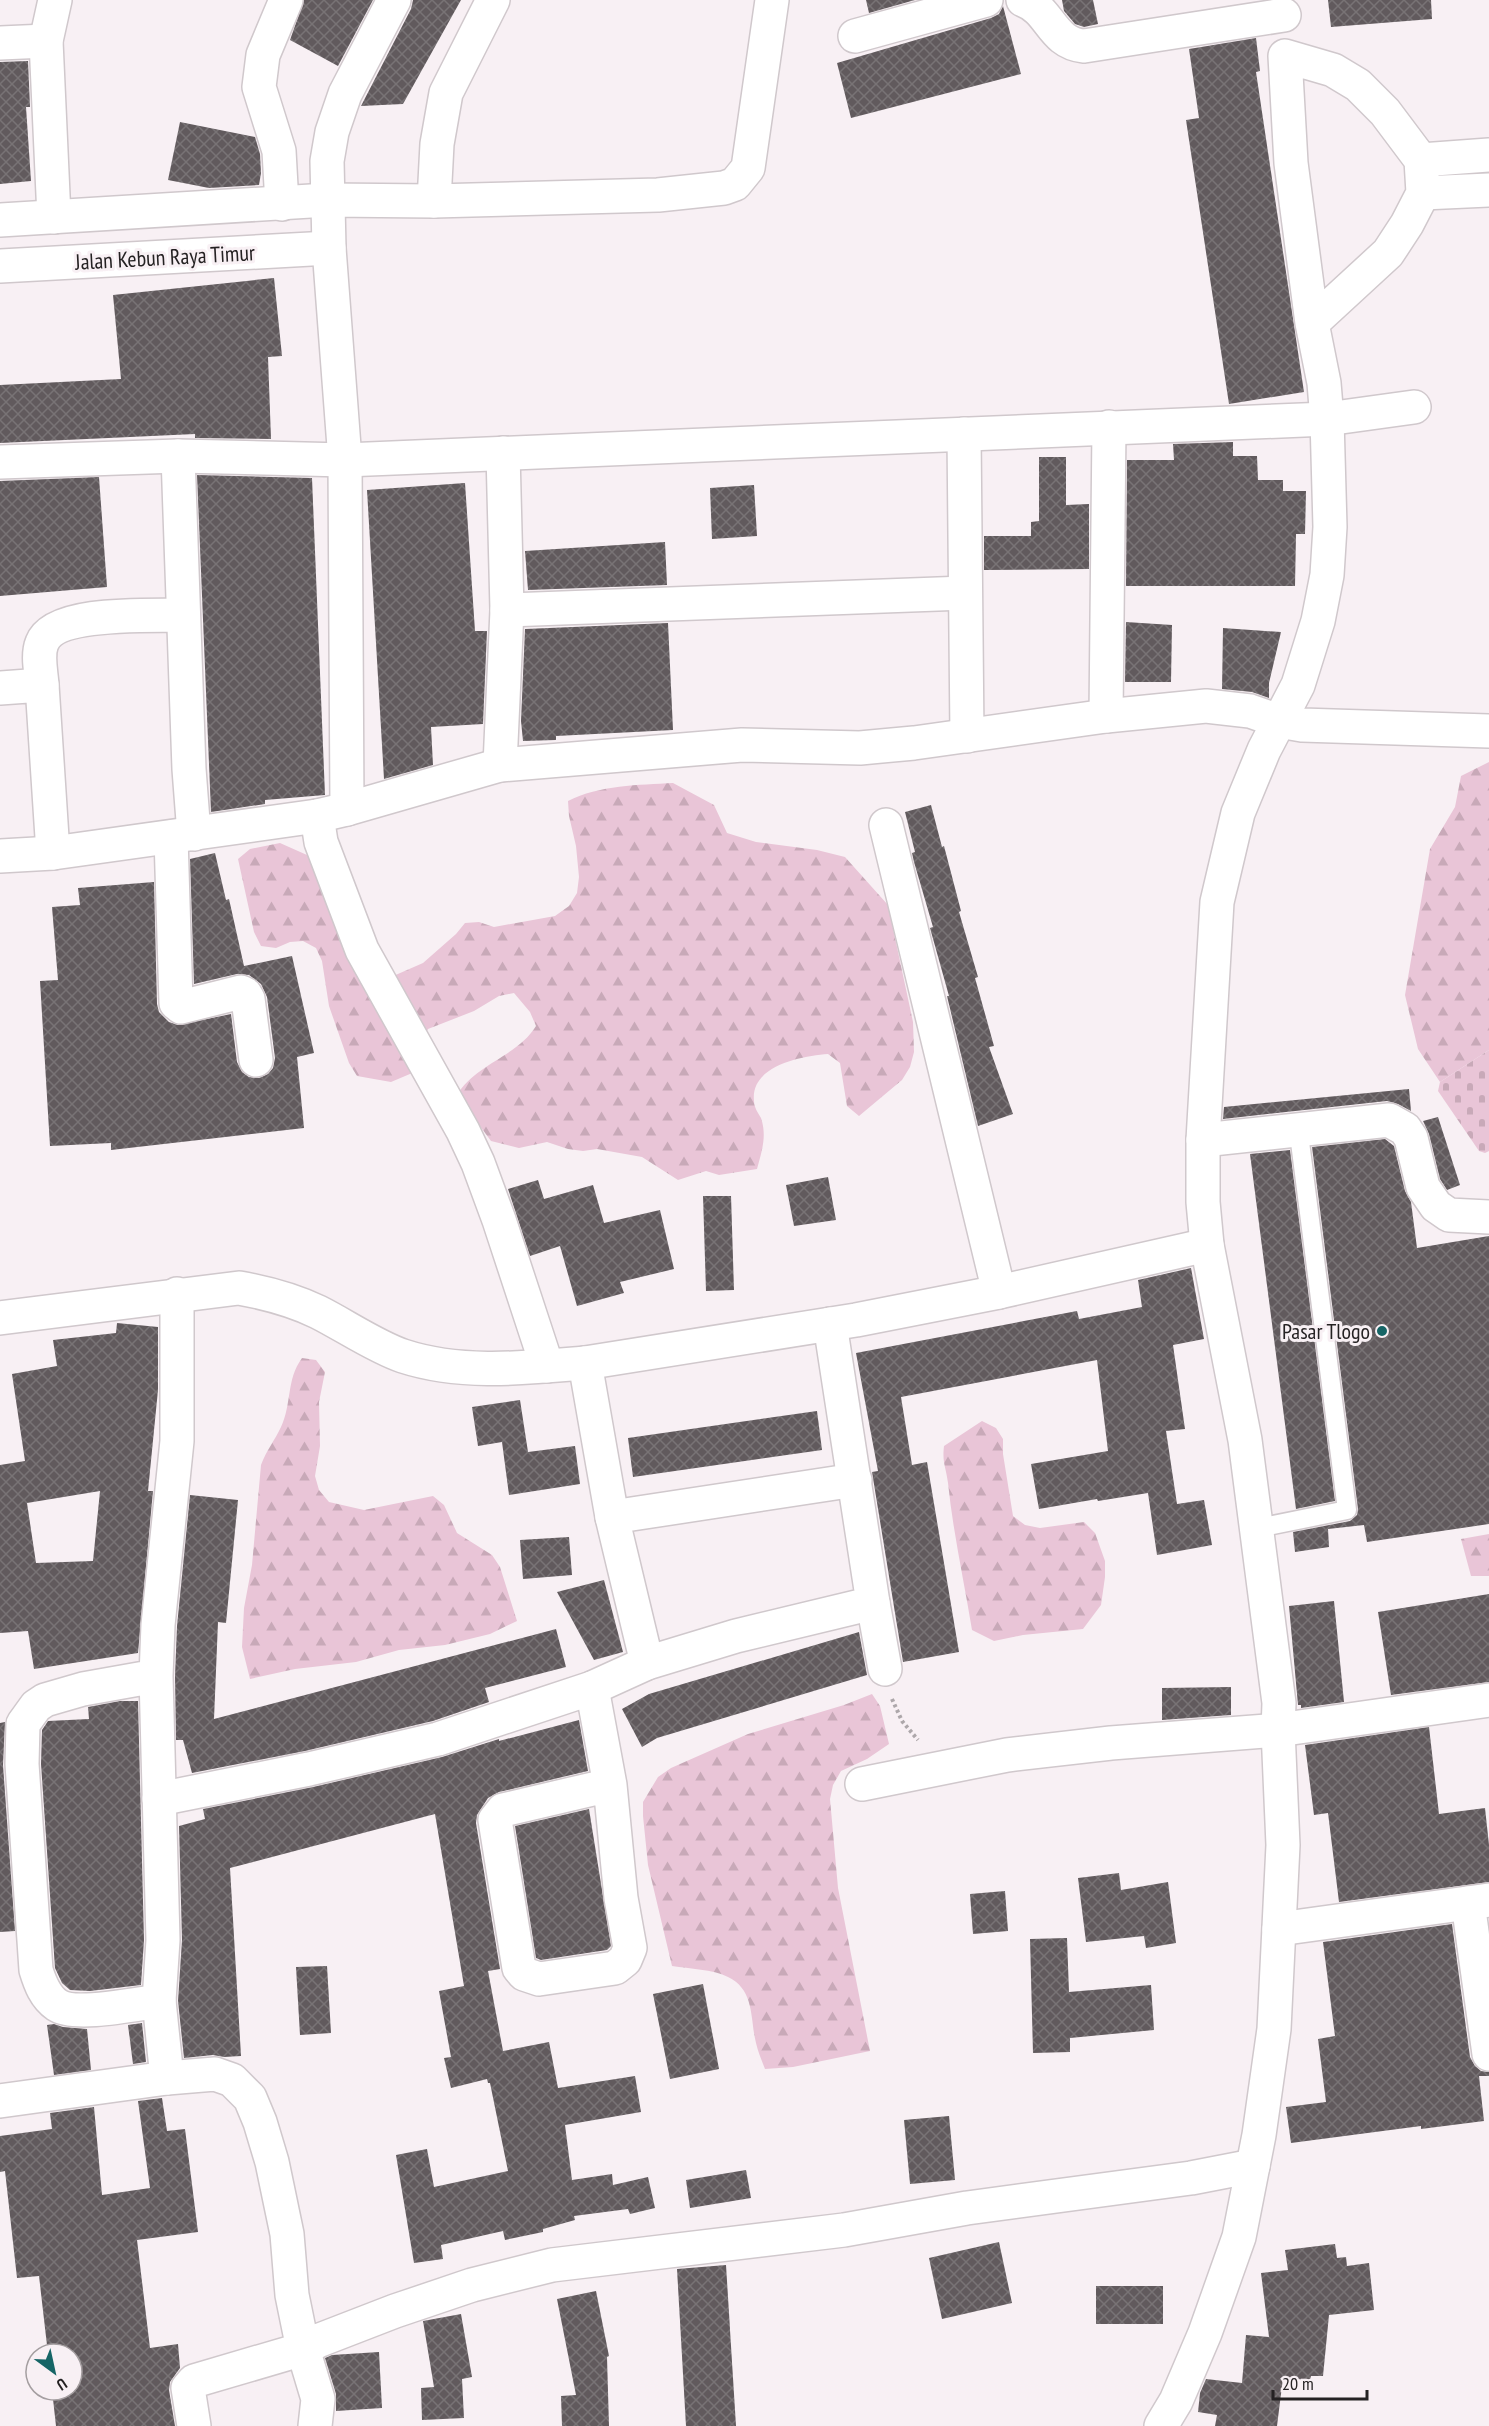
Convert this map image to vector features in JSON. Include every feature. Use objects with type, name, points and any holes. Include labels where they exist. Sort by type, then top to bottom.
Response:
[{"type":"street","points":[[54,217],[46,41],[55,0]]},
{"type":"street","points":[[282,204],[279,152],[259,87],[263,55],[286,0]]},
{"type":"street","points":[[394,0],[345,94],[332,132],[327,161],[329,248],[345,460],[328,822],[362,950],[463,1131],[478,1163],[500,1220],[547,1366]]},
{"type":"street","points":[[434,201],[437,144],[446,93],[493,0]]},
{"type":"street","name":"Jalan Kebun Raya Timur","points":[[0,220],[327,200],[434,201],[658,195],[724,188],[735,184],[748,168],[772,0]]},
{"type":"street","points":[[855,36],[986,0]]},
{"type":"street","points":[[1023,0],[1038,9],[1065,41],[1084,46],[1285,8],[1285,56],[1291,163],[1312,323],[1324,383],[1327,419],[1330,527],[1327,575],[1318,621],[1298,685],[1264,750],[1238,813],[1217,902],[1203,1140],[1203,1202],[1207,1245],[1245,1440],[1280,1703],[1278,1731],[1283,1845],[1274,2029],[1253,2166],[1239,2237],[1205,2333],[1176,2401],[1161,2426]]},
{"type":"street","points":[[0,43],[46,41]]},
{"type":"street","points":[[1285,56],[1333,70],[1358,85],[1384,112],[1421,160],[1423,193],[1388,253],[1312,323]]},
{"type":"street","points":[[1421,160],[1489,155]]},
{"type":"street","points":[[1423,193],[1489,190]]},
{"type":"street","name":"Jalan Kebun Raya Timur","points":[[0,266],[329,248]]},
{"type":"street","points":[[0,462],[178,456],[345,460],[1109,426],[1327,419],[1414,407]]},
{"type":"street","points":[[1106,716],[1109,426]]},
{"type":"street","points":[[964,434],[967,736]]},
{"type":"street","points":[[500,765],[507,610],[503,453]]},
{"type":"street","points":[[178,456],[189,769],[183,835],[176,1003],[180,1007],[241,992],[245,994],[248,999],[256,1060]]},
{"type":"street","points":[[507,610],[965,593]]},
{"type":"street","points":[[53,853],[39,654],[42,642],[53,628],[64,623],[108,617],[183,615]]},
{"type":"street","points":[[0,688],[42,684]]},
{"type":"street","points":[[0,856],[53,853],[183,835],[328,822],[500,765],[742,745],[860,747],[967,736],[1106,716],[1206,706],[1250,711],[1279,722],[1302,725],[1489,731]]},
{"type":"street","points":[[886,825],[999,1292]]},
{"type":"street","points":[[1203,1140],[1389,1120],[1405,1129],[1411,1138],[1423,1187],[1436,1206],[1449,1215],[1489,1217]]},
{"type":"street","points":[[0,1318],[239,1288],[275,1295],[315,1311],[401,1356],[443,1366],[491,1368],[547,1366],[585,1363],[830,1324],[999,1292],[1207,1245]]},
{"type":"street","points":[[167,2078],[159,2001],[164,1940],[156,1676],[158,1625],[177,1441],[177,1294]]},
{"type":"street","points":[[830,1324],[885,1669]]},
{"type":"street","points":[[585,1363],[612,1516],[647,1663]]},
{"type":"street","points":[[612,1516],[855,1480]]},
{"type":"street","points":[[159,1799],[309,1769],[438,1739],[592,1688],[647,1663],[736,1636],[873,1603]]},
{"type":"street","points":[[156,1676],[83,1689],[45,1700],[36,1706],[23,1724],[22,1764],[36,1970],[41,1986],[50,2000],[59,2007],[71,2010],[103,2009],[159,2001]]},
{"type":"street","points":[[592,1688],[610,1785],[621,1898],[630,1948],[628,1954],[615,1968],[539,1979],[528,1976],[519,1968],[495,1820],[504,1810],[610,1785]]},
{"type":"street","points":[[862,1784],[1007,1755],[1100,1744],[1278,1731],[1489,1700]]},
{"type":"street","points":[[1279,1929],[1479,1902],[1488,2043]]},
{"type":"street","points":[[0,2101],[167,2078],[215,2074],[232,2080],[250,2098],[272,2162],[287,2234],[292,2295],[303,2349],[318,2399],[315,2426]]},
{"type":"street","points":[[194,2426],[188,2388],[194,2381],[303,2349],[384,2315],[472,2285],[552,2265],[844,2230],[967,2208],[1191,2178],[1253,2166]]},
{"type":"lane","points":[[1258,1527],[1347,1510],[1300,1142]]},
{"type":"path","points":[[885,1669],[893,1702],[902,1721],[914,1737],[934,1754],[942,1767]]},
{"type":"green space","points":[[1489,762],[1489,1050],[1440,1082],[1418,1049],[1405,995],[1430,849],[1455,807],[1461,776]]},
{"type":"green space","points":[[673,783],[714,805],[727,833],[756,842],[817,850],[845,857],[888,905],[913,1022],[914,1052],[910,1067],[902,1080],[859,1116],[847,1106],[840,1063],[828,1054],[804,1057],[779,1065],[769,1071],[760,1079],[755,1089],[754,1103],[764,1131],[757,1169],[719,1175],[706,1171],[678,1180],[642,1157],[597,1149],[583,1151],[568,1149],[547,1142],[519,1148],[491,1141],[457,1095],[474,1075],[519,1045],[536,1026],[530,1012],[514,993],[499,996],[474,1011],[428,1029],[421,1042],[417,1071],[391,1082],[357,1076],[349,1063],[329,1006],[322,961],[316,948],[303,941],[290,942],[276,948],[261,946],[254,932],[238,859],[250,849],[280,843],[307,855],[391,977],[423,963],[465,923],[479,922],[494,927],[555,916],[569,906],[577,893],[579,877],[568,801],[606,789]]},
{"type":"green space","points":[[1489,1050],[1489,1151],[1485,1153],[1479,1151],[1438,1091],[1440,1082]]},
{"type":"green space","points":[[302,1358],[316,1360],[325,1372],[319,1402],[320,1446],[315,1476],[319,1490],[329,1502],[364,1510],[433,1496],[444,1505],[457,1533],[492,1555],[500,1567],[517,1621],[490,1634],[445,1645],[399,1650],[356,1662],[295,1669],[250,1679],[242,1647],[244,1608],[252,1565],[261,1465],[279,1432],[287,1410],[291,1383]]},
{"type":"green space","points":[[982,1421],[996,1428],[1003,1439],[1003,1454],[1013,1516],[1025,1525],[1040,1528],[1084,1522],[1095,1533],[1105,1561],[1105,1577],[1101,1605],[1083,1629],[1023,1635],[994,1641],[972,1630],[944,1461],[944,1446]]},
{"type":"green space","points":[[1489,1534],[1489,1576],[1471,1576],[1461,1539]]},
{"type":"green space","points":[[872,1694],[880,1706],[889,1744],[867,1759],[841,1771],[833,1785],[830,1799],[838,1888],[870,2051],[793,2067],[765,2069],[756,2043],[750,2006],[743,1989],[722,1974],[672,1966],[648,1865],[643,1802],[658,1777],[671,1768],[748,1734],[844,1705]]},
{"type":"building","points":[[304,0],[373,0],[338,66],[290,40]]},
{"type":"building","points":[[413,0],[461,0],[403,104],[361,106],[411,9]]},
{"type":"building","points":[[866,0],[915,0],[869,13]]},
{"type":"building","points":[[1062,0],[1093,0],[1098,24],[1084,27],[1075,24],[1064,11]]},
{"type":"building","points":[[1328,0],[1431,0],[1432,19],[1331,27]]},
{"type":"building","points":[[1003,6],[1021,74],[851,118],[837,63],[991,18],[999,14]]},
{"type":"building","points":[[1256,38],[1260,71],[1256,72],[1304,392],[1229,404],[1186,120],[1199,118],[1189,49]]},
{"type":"building","points":[[28,61],[30,107],[26,107],[31,181],[0,184],[0,62]]},
{"type":"building","points":[[180,122],[255,137],[260,154],[259,185],[209,188],[168,180]]},
{"type":"building","points":[[274,278],[282,356],[268,357],[271,439],[195,438],[195,434],[0,443],[0,385],[121,379],[113,295]]},
{"type":"building","points":[[1233,442],[1233,456],[1257,456],[1258,480],[1283,480],[1283,491],[1306,491],[1305,534],[1296,534],[1295,586],[1126,586],[1127,460],[1174,460],[1173,444]]},
{"type":"building","points":[[1039,457],[1066,457],[1066,505],[1089,504],[1089,569],[984,570],[984,536],[1031,536],[1031,522],[1039,521]]},
{"type":"building","points":[[197,475],[312,478],[325,795],[265,800],[265,804],[211,812]]},
{"type":"building","points":[[99,477],[107,587],[0,596],[0,481]]},
{"type":"building","points":[[465,483],[475,631],[487,631],[483,724],[431,727],[433,765],[384,779],[367,490]]},
{"type":"building","points":[[754,485],[757,536],[712,539],[710,488]]},
{"type":"building","points":[[665,542],[667,585],[528,590],[525,551]]},
{"type":"building","points":[[1126,622],[1172,625],[1171,682],[1125,682]]},
{"type":"building","points":[[668,623],[673,730],[556,736],[556,740],[523,741],[521,721],[525,629]]},
{"type":"building","points":[[1223,628],[1281,632],[1269,683],[1269,698],[1252,692],[1222,689]]},
{"type":"building","points":[[931,805],[978,977],[975,978],[994,1046],[989,1047],[1013,1114],[978,1126],[947,996],[949,996],[930,928],[933,927],[914,862],[912,853],[915,852],[905,812]]},
{"type":"building","points":[[215,853],[226,900],[229,899],[244,966],[292,956],[314,1053],[297,1057],[304,1128],[111,1150],[111,1143],[50,1146],[40,981],[58,980],[52,907],[80,905],[78,888],[154,882],[159,1012],[169,1022],[178,1025],[231,1014],[237,1062],[242,1072],[249,1077],[259,1078],[268,1074],[273,1068],[275,1058],[267,997],[261,984],[249,975],[237,974],[194,984],[190,859]]},
{"type":"building","points":[[1409,1089],[1411,1111],[1387,1101],[1223,1119],[1224,1107]]},
{"type":"building","points":[[1438,1117],[1460,1185],[1447,1190],[1440,1179],[1429,1134],[1423,1121]]},
{"type":"building","points":[[1385,1139],[1394,1146],[1405,1191],[1411,1202],[1417,1248],[1489,1236],[1489,1524],[1367,1542],[1364,1525],[1328,1529],[1329,1547],[1295,1552],[1293,1532],[1350,1521],[1357,1515],[1358,1509],[1312,1147]]},
{"type":"building","points":[[1290,1150],[1335,1501],[1296,1509],[1250,1154]]},
{"type":"building","points":[[828,1177],[836,1220],[794,1226],[786,1185]]},
{"type":"building","points":[[538,1180],[544,1199],[593,1185],[604,1223],[660,1210],[674,1269],[620,1282],[624,1293],[577,1306],[560,1246],[530,1256],[508,1189]]},
{"type":"building","points":[[703,1196],[731,1196],[734,1290],[706,1291]]},
{"type":"building","points":[[1191,1268],[1204,1339],[1173,1345],[1185,1429],[1166,1431],[1177,1504],[1204,1500],[1212,1545],[1157,1555],[1148,1493],[1039,1509],[1031,1464],[1108,1451],[1097,1360],[901,1397],[912,1465],[927,1462],[959,1652],[903,1662],[872,1472],[878,1471],[856,1353],[1077,1311],[1079,1319],[1142,1307],[1138,1280]]},
{"type":"building","points":[[117,1323],[158,1327],[158,1390],[148,1491],[153,1491],[138,1653],[34,1669],[28,1631],[0,1633],[0,1465],[25,1461],[12,1374],[57,1366],[53,1340],[116,1333]],"holes":[[[100,1491],[93,1561],[36,1563],[27,1503]]]},
{"type":"building","points":[[520,1400],[528,1452],[575,1446],[580,1484],[509,1495],[502,1442],[478,1446],[472,1407]]},
{"type":"building","points":[[817,1411],[822,1450],[633,1477],[628,1438]]},
{"type":"building","points":[[190,1495],[238,1500],[226,1623],[218,1622],[214,1719],[556,1629],[566,1667],[485,1688],[489,1702],[433,1721],[305,1751],[192,1773],[183,1740],[176,1740],[175,1676],[177,1626]]},
{"type":"building","points":[[569,1537],[572,1575],[523,1579],[520,1540]]},
{"type":"building","points":[[604,1580],[623,1652],[594,1660],[557,1592]]},
{"type":"building","points":[[1489,1594],[1489,1682],[1391,1695],[1378,1612]]},
{"type":"building","points":[[1334,1601],[1344,1702],[1301,1708],[1301,1705],[1298,1705],[1289,1606]]},
{"type":"building","points":[[859,1632],[867,1675],[657,1738],[642,1747],[622,1709],[649,1694]]},
{"type":"building","points":[[1231,1687],[1231,1715],[1162,1720],[1162,1688]]},
{"type":"building","points":[[120,1701],[138,1701],[144,1940],[141,1985],[90,1991],[70,1990],[62,1983],[55,1968],[41,1764],[42,1730],[48,1721],[89,1719],[88,1707]]},
{"type":"building","points":[[579,1720],[588,1771],[499,1792],[488,1798],[477,1815],[476,1823],[500,1969],[488,1971],[503,2051],[549,2042],[558,2088],[635,2076],[641,2112],[565,2125],[572,2180],[612,2174],[613,2185],[648,2177],[655,2208],[630,2214],[628,2209],[574,2216],[575,2220],[543,2229],[543,2232],[505,2240],[503,2231],[441,2245],[443,2259],[414,2263],[396,2155],[427,2149],[434,2187],[508,2171],[490,2083],[487,2079],[451,2088],[444,2058],[451,2057],[439,1991],[464,1986],[435,1814],[230,1868],[241,2056],[224,2057],[213,2055],[184,2058],[178,2001],[182,1940],[179,1826],[205,1819],[203,1809],[313,1787],[442,1757],[499,1739],[499,1741]]},
{"type":"building","points":[[5,1722],[3,1765],[15,1931],[0,1932],[0,1723]]},
{"type":"building","points":[[1429,1727],[1439,1814],[1485,1808],[1489,1845],[1489,1882],[1339,1902],[1328,1813],[1314,1815],[1305,1745]]},
{"type":"building","points":[[589,1809],[611,1946],[607,1950],[541,1960],[536,1958],[515,1826]]},
{"type":"building","points":[[1119,1873],[1121,1890],[1168,1882],[1176,1943],[1146,1948],[1144,1936],[1086,1942],[1078,1878]]},
{"type":"building","points":[[1005,1891],[1008,1931],[973,1934],[970,1894]]},
{"type":"building","points":[[1452,1924],[1470,2057],[1481,2071],[1489,2072],[1489,2076],[1479,2076],[1484,2121],[1421,2129],[1421,2126],[1291,2143],[1286,2107],[1326,2102],[1318,2039],[1335,2036],[1323,1942]]},
{"type":"building","points":[[1067,1938],[1069,1992],[1151,1985],[1154,2030],[1070,2038],[1070,2052],[1033,2053],[1030,1939]]},
{"type":"building","points":[[327,1966],[331,2033],[300,2035],[296,1967]]},
{"type":"building","points":[[703,1984],[719,2069],[670,2079],[653,1994]]},
{"type":"building","points":[[142,2023],[146,2062],[133,2064],[128,2025]]},
{"type":"building","points":[[47,2025],[87,2029],[91,2070],[54,2075]]},
{"type":"building","points":[[162,2098],[167,2131],[185,2129],[198,2232],[137,2240],[150,2348],[178,2344],[180,2368],[170,2382],[169,2390],[175,2426],[56,2426],[53,2402],[84,2402],[84,2342],[47,2342],[39,2276],[17,2278],[5,2171],[0,2172],[0,2136],[52,2129],[50,2113],[94,2107],[102,2195],[150,2188],[138,2101]]},
{"type":"building","points":[[949,2116],[955,2180],[910,2184],[904,2120]]},
{"type":"building","points":[[746,2170],[751,2198],[690,2208],[686,2180]]},
{"type":"building","points":[[999,2242],[1012,2303],[942,2319],[929,2258]]},
{"type":"building","points":[[1335,2244],[1337,2258],[1346,2257],[1347,2266],[1369,2263],[1374,2310],[1329,2315],[1323,2376],[1311,2376],[1310,2380],[1283,2378],[1277,2426],[1215,2426],[1217,2415],[1198,2412],[1200,2393],[1206,2379],[1242,2383],[1246,2335],[1269,2337],[1261,2273],[1288,2270],[1285,2250]]},
{"type":"building","points":[[726,2265],[736,2426],[686,2426],[677,2269]]},
{"type":"building","points":[[1096,2286],[1163,2286],[1163,2324],[1096,2324]]},
{"type":"building","points":[[596,2291],[609,2356],[607,2357],[609,2426],[562,2426],[561,2396],[576,2395],[557,2299]]},
{"type":"building","points":[[461,2314],[472,2377],[462,2379],[464,2418],[422,2420],[421,2388],[434,2387],[423,2321]]},
{"type":"building","points":[[379,2352],[382,2408],[336,2411],[336,2394],[325,2358],[332,2355]]},
{"type":"place","name":"Pasar Tlogo","points":[[1382,1331]]}]
